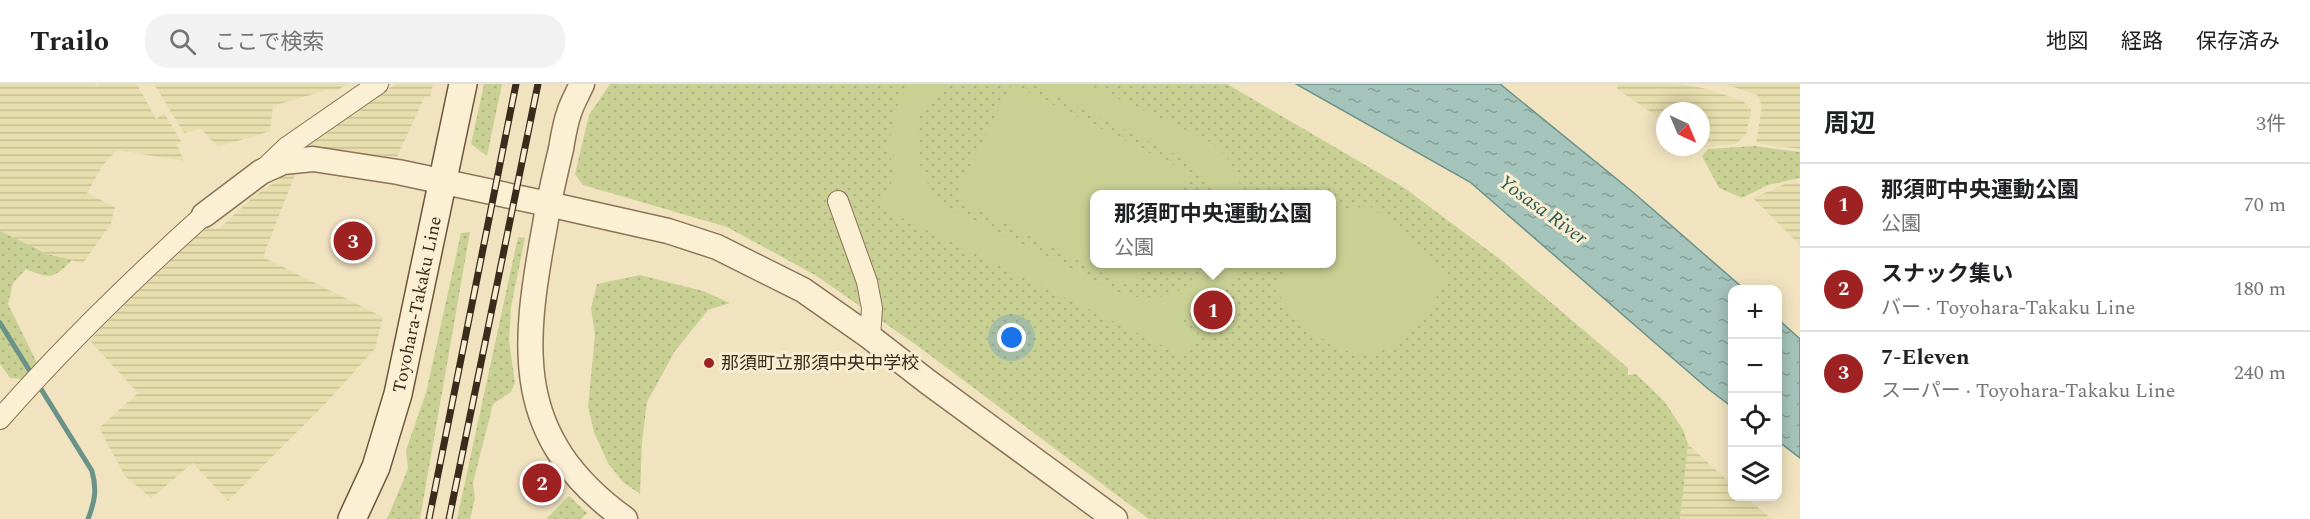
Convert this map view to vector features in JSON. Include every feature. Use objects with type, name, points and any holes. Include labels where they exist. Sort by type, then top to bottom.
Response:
[{"type":"main road","name":"Toyohara-Takaku Line","points":[[352,519],[376,467],[398,394],[463,84]]},
{"type":"street","points":[[0,419],[54,361],[204,215],[261,172],[287,147],[378,84]]},
{"type":"street","points":[[582,84],[569,113],[548,204],[534,286],[530,326],[531,369],[534,390],[543,419],[556,448],[574,474],[599,500],[625,519]]},
{"type":"street","points":[[261,172],[283,162],[314,159],[357,165],[668,231],[717,247],[803,290],[1115,519]]},
{"type":"street","points":[[838,201],[867,282],[872,308],[870,337]]},
{"type":"shaded area","points":[[0,84],[95,84],[96,87],[101,84],[137,84],[156,119],[164,113],[181,141],[177,145],[184,161],[117,150],[102,166],[87,193],[115,207],[111,224],[83,263],[47,254],[0,231]]},
{"type":"shaded area","points":[[154,84],[347,84],[338,90],[327,90],[273,106],[270,131],[218,147],[201,129],[184,133]]},
{"type":"shaded area","points":[[396,84],[433,84],[430,97],[425,96],[397,157],[307,148],[339,120]]},
{"type":"shaded area","points":[[1618,84],[1681,84],[1707,89],[1743,101],[1751,110],[1746,135],[1735,144],[1710,146],[1710,102],[1656,102],[1656,116],[1617,89]]},
{"type":"shaded area","points":[[1725,84],[1800,84],[1800,149],[1756,143],[1762,106],[1757,95]]},
{"type":"shaded area","points":[[296,172],[263,257],[383,317],[375,349],[324,405],[228,501],[193,463],[151,498],[125,476],[99,428],[138,393],[90,341],[152,278],[207,227],[219,229],[253,197],[285,175]]},
{"type":"shaded area","points":[[1800,183],[1800,245],[1753,198],[1785,184]]},
{"type":"shaded area","points":[[1688,444],[1728,481],[1728,501],[1750,501],[1772,519],[1680,519]]},
{"type":"green space","points":[[484,84],[502,84],[487,156],[471,144]]},
{"type":"green space","points":[[610,84],[1227,84],[1403,187],[1501,260],[1628,368],[1628,375],[1636,374],[1665,402],[1683,430],[1688,444],[1680,519],[1149,519],[915,344],[815,275],[727,227],[583,185],[575,174],[589,115]]},
{"type":"green space","points":[[910,84],[946,84],[932,96],[922,111],[917,127],[916,144],[925,177],[945,206],[1123,295],[1160,297],[1192,283],[1206,268],[1238,268],[1228,283],[1213,298],[1175,320],[1198,332],[1184,356],[880,207],[892,181],[897,183],[890,145],[893,120]]},
{"type":"green space","points":[[1012,84],[1190,173],[1181,190],[1090,190],[1090,267],[954,198]]},
{"type":"green space","points":[[1032,84],[1087,84],[1212,143],[1228,159],[1243,190],[1212,190],[1201,172],[1187,160]]},
{"type":"green space","points":[[1754,146],[1800,152],[1800,178],[1768,185],[1742,198],[1719,188],[1702,156],[1710,156],[1710,149]]},
{"type":"green space","points":[[1370,206],[1448,272],[1430,309],[1416,328],[1395,344],[1378,351],[1352,352],[1329,343],[1308,327],[1274,289],[1290,268],[1336,268],[1336,211]]},
{"type":"green space","points":[[0,231],[47,254],[72,260],[61,271],[46,276],[26,269],[13,283],[8,304],[39,367],[23,379],[10,378],[0,364]]},
{"type":"green space","points":[[470,232],[420,519],[387,519],[408,469],[406,450],[426,393],[461,233]]},
{"type":"green space","points":[[518,237],[525,238],[511,307],[509,341],[515,383],[511,392],[493,404],[473,483],[475,499],[470,519],[457,519]]},
{"type":"green space","points":[[1092,268],[1142,268],[1132,288]]},
{"type":"green space","points":[[640,275],[703,291],[730,303],[708,310],[675,351],[647,402],[642,442],[640,494],[623,482],[608,463],[594,432],[588,407],[595,335],[591,308],[597,284]]},
{"type":"green space","points":[[569,496],[587,513],[581,519],[546,519]]},
{"type":"water","name":"Yosasa River","points":[[1296,84],[1500,84],[1634,193],[1739,285],[1728,285],[1728,404],[1707,388],[1470,182]]},
{"type":"water","points":[[1782,323],[1800,339],[1800,458],[1782,444]]},
{"type":"waterway","points":[[0,323],[92,471],[95,495],[88,519]]},
{"type":"railway","points":[[429,519],[516,84]]},
{"type":"railway","points":[[449,519],[538,84]]},
{"type":"place","name":"7-Eleven","points":[[353,241]]},
{"type":"place","name":"那須町中央運動公園","points":[[1213,310]]},
{"type":"place","name":"那須町立那須中央中学校","points":[[709,363]]},
{"type":"place","name":"スナック集い","points":[[542,483]]}]
